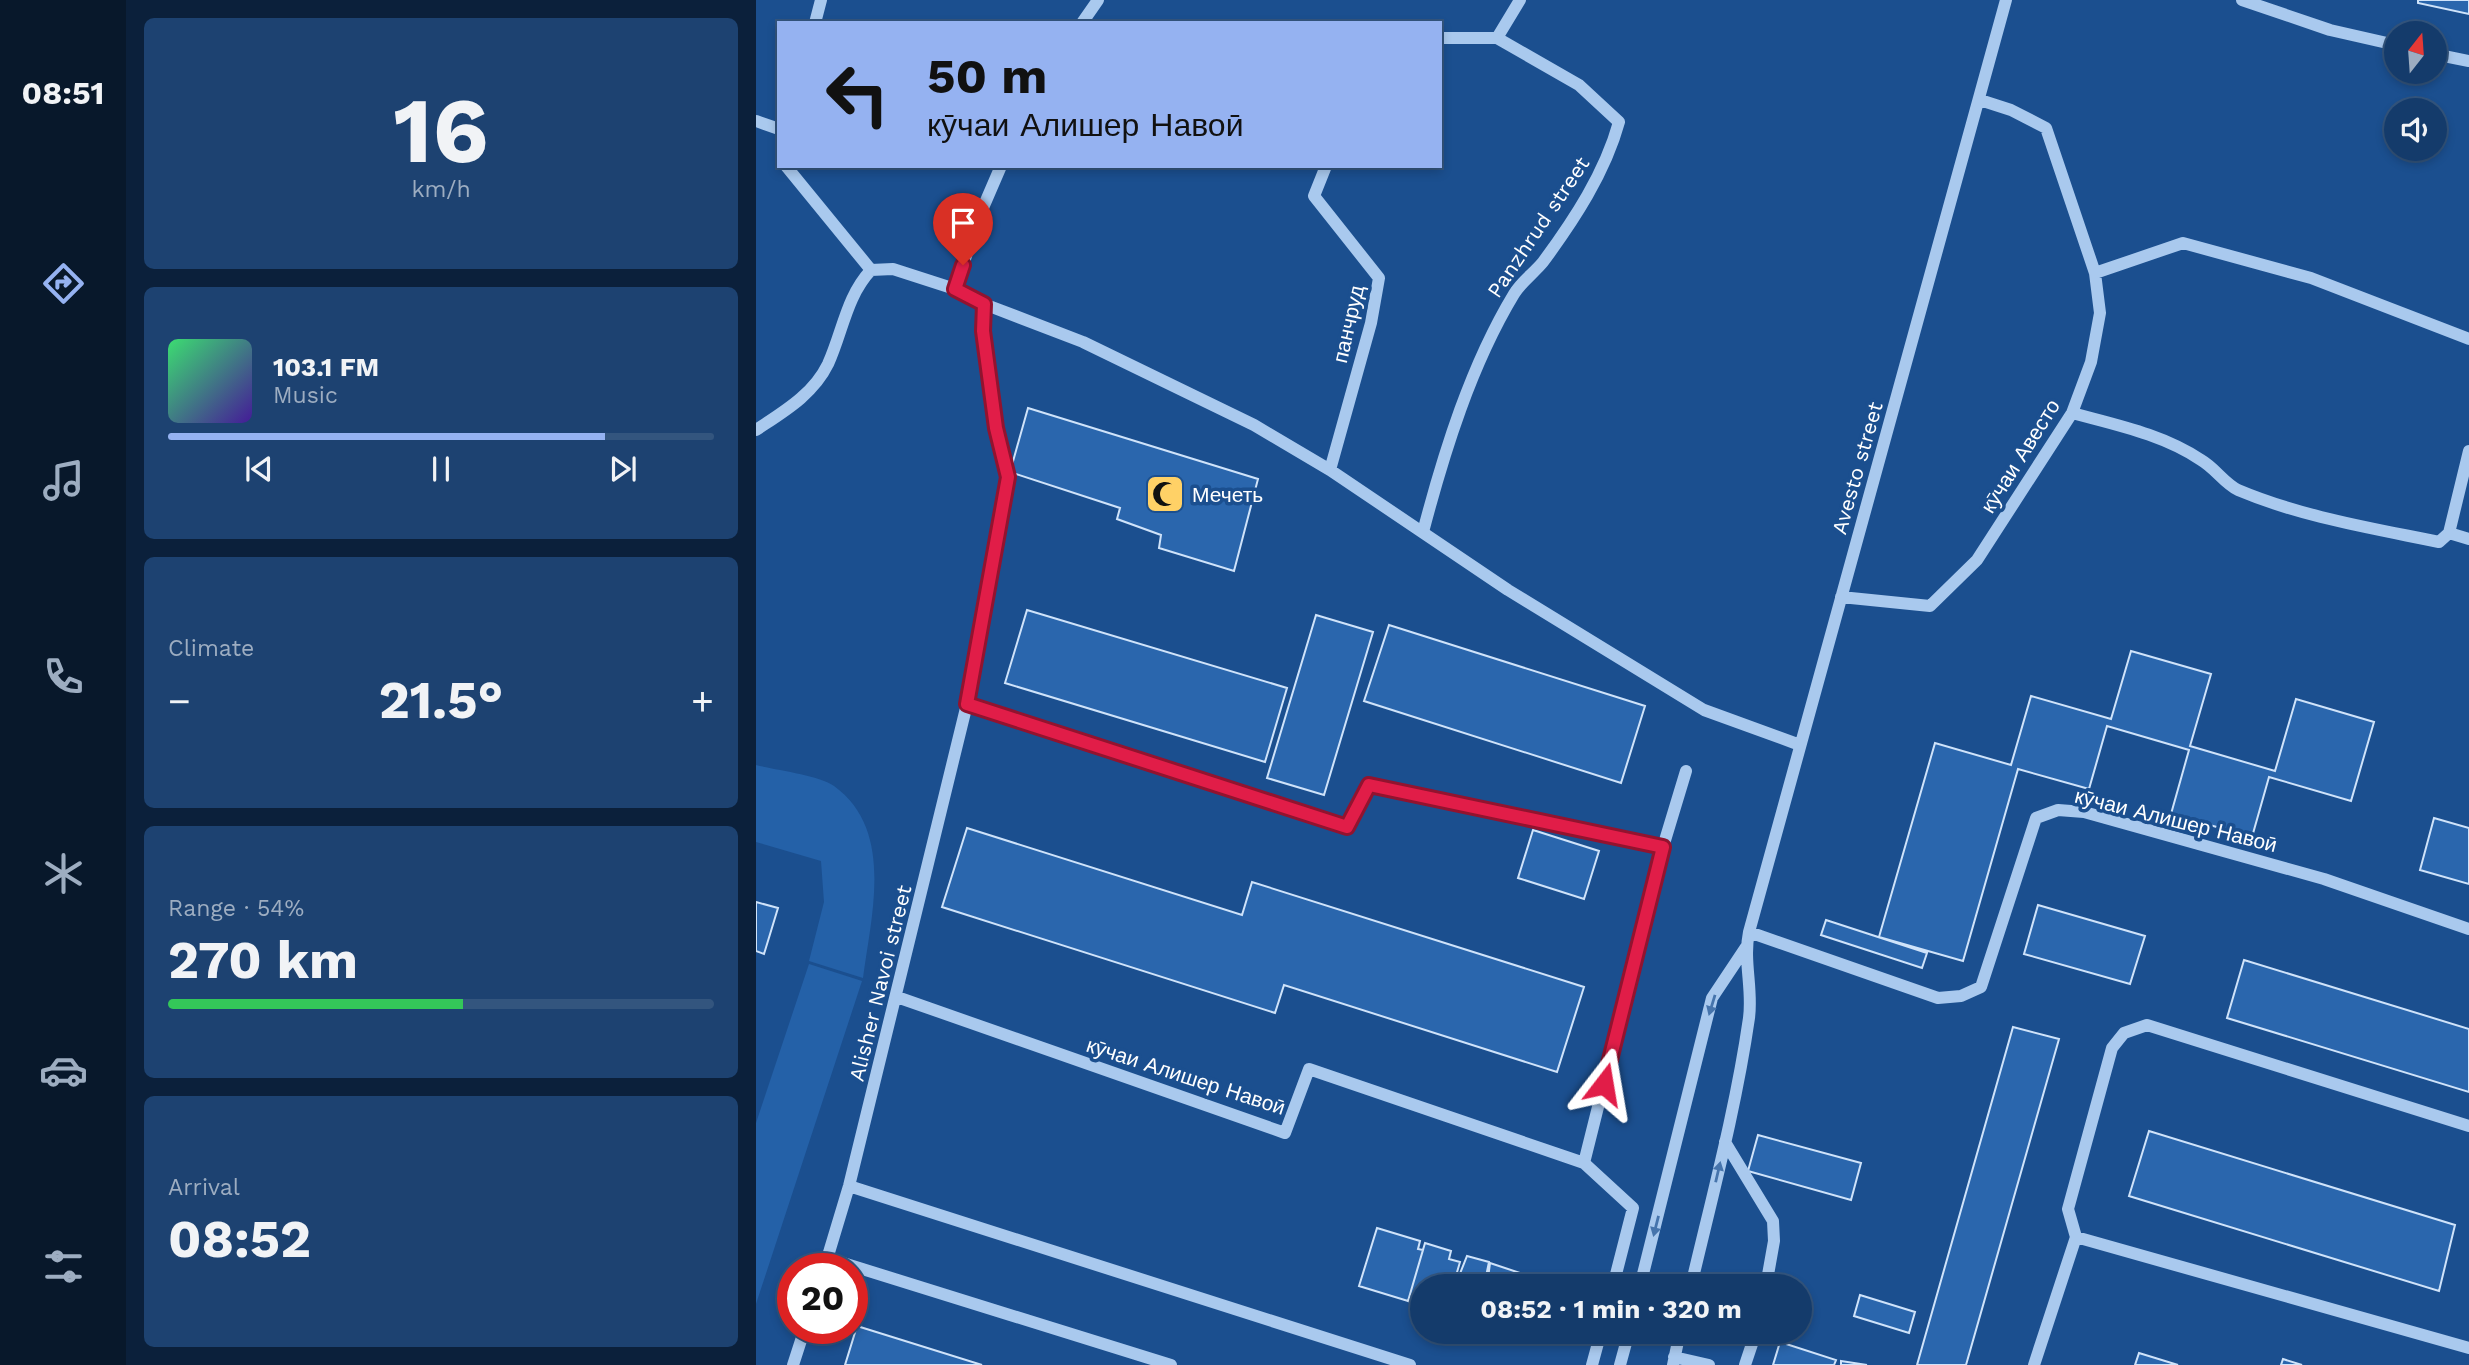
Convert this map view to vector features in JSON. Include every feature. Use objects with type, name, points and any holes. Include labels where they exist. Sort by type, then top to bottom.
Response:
[{"type":"street","points":[[816,21],[821,0]]},
{"type":"street","points":[[1083,21],[1098,0]]},
{"type":"street","points":[[1442,38],[1497,38],[1520,0]]},
{"type":"street","name":"Avesto street","points":[[1746,947],[2006,0]]},
{"type":"street","points":[[2242,0],[2330,30],[2384,42]]},
{"type":"street","name":"Panzhrud street","points":[[1423,532],[1447,444],[1494,333],[1515,291],[1542,263],[1592,188],[1612,148],[1619,122],[1580,85],[1497,38]]},
{"type":"street","points":[[2447,57],[2469,61]]},
{"type":"street","name":"кӯчаи Авесто","points":[[1841,597],[1930,606],[1977,560],[2072,413],[2091,362],[2100,313],[2095,273],[2046,128],[2011,110],[1980,100]]},
{"type":"street","points":[[756,121],[777,128]]},
{"type":"street","points":[[788,168],[871,270]]},
{"type":"street","points":[[955,289],[979,217],[1000,168]]},
{"type":"street","name":"панчруд","points":[[1325,168],[1314,196],[1379,278],[1371,323],[1330,470]]},
{"type":"street","points":[[2095,273],[2183,243],[2311,278],[2469,339]]},
{"type":"street","points":[[756,430],[792,407],[827,365],[858,285],[871,270],[892,269],[955,289],[984,304],[1108,354],[1254,425],[1330,470],[1508,590],[1704,710],[1800,745]]},
{"type":"street","name":"Alisher Navoi street","points":[[829,1253],[897,997],[967,704],[1008,477],[996,428],[983,331],[984,304]]},
{"type":"street","points":[[2072,413],[2153,435],[2202,460],[2234,488],[2274,504],[2335,521],[2439,542],[2449,533],[2469,451]]},
{"type":"street","points":[[2449,533],[2469,539]]},
{"type":"street","points":[[967,704],[1347,827],[1369,785],[1663,847]]},
{"type":"street","points":[[1584,1163],[1663,847],[1686,771]]},
{"type":"street","name":"кӯчаи Алишер Навоӣ","points":[[1749,932],[1938,998],[1961,996],[1981,987],[2036,818],[2059,810],[2084,812],[2324,878],[2469,929]]},
{"type":"street","points":[[1694,1274],[1725,1142],[1749,1014],[1746,947]]},
{"type":"street","points":[[1643,1274],[1713,998],[1746,947]]},
{"type":"street","name":"кӯчаи Алишер Навоӣ","points":[[897,997],[1285,1133],[1309,1069],[1584,1163],[1633,1208],[1616,1274]]},
{"type":"street","points":[[2034,1365],[2076,1237],[2068,1209],[2112,1048],[2124,1033],[2147,1025],[2469,1126]]},
{"type":"street","points":[[1725,1142],[1773,1221],[1774,1241],[1768,1274]]},
{"type":"street","points":[[849,1186],[1410,1365]]},
{"type":"street","points":[[2076,1237],[2469,1348]]},
{"type":"street","points":[[868,1276],[1171,1365]]},
{"type":"street","points":[[793,1365],[799,1344]]},
{"type":"street","points":[[1592,1365],[1598,1344]]},
{"type":"street","points":[[1620,1365],[1626,1344]]},
{"type":"street","points":[[1745,1365],[1752,1344]]},
{"type":"street","points":[[1673,1361],[1709,1365]]},
{"type":"shaded area","points":[[756,765],[827,782],[853,804],[865,826],[872,850],[874,875],[863,978],[809,961],[824,902],[821,861],[756,842]]},
{"type":"shaded area","points":[[809,964],[862,981],[756,1304],[756,1123]]},
{"type":"building","points":[[2418,0],[2469,0],[2469,14],[2418,3]]},
{"type":"building","name":"Мечеть","points":[[1028,408],[1258,479],[1234,571],[1159,548],[1161,535],[1117,519],[1120,508],[1010,472]]},
{"type":"building","points":[[1027,610],[1287,688],[1265,762],[1005,683]]},
{"type":"building","points":[[1316,615],[1373,632],[1324,795],[1267,778]]},
{"type":"building","points":[[1389,625],[1645,706],[1621,783],[1364,701]]},
{"type":"building","points":[[2131,651],[2211,674],[2190,746],[2275,771],[2296,699],[2374,722],[2351,801],[2269,777],[2252,837],[2171,814],[2189,750],[2107,726],[2089,789],[2018,769],[1963,961],[1879,937],[1935,743],[2011,765],[2031,696],[2111,719]]},
{"type":"building","points":[[2434,818],[2469,828],[2469,884],[2420,870]]},
{"type":"building","points":[[967,828],[1242,915],[1252,882],[1584,987],[1557,1072],[1284,985],[1275,1013],[942,907]]},
{"type":"building","points":[[1533,830],[1599,851],[1584,899],[1518,878]]},
{"type":"building","points":[[756,902],[778,908],[764,954],[756,951]]},
{"type":"building","points":[[2038,905],[2145,936],[2130,984],[2024,954]]},
{"type":"building","points":[[1826,920],[1927,953],[1922,968],[1821,935]]},
{"type":"building","points":[[2244,960],[2469,1029],[2469,1092],[2227,1018]]},
{"type":"building","points":[[2013,1027],[2059,1039],[1966,1365],[1917,1365]]},
{"type":"building","points":[[2149,1131],[2455,1225],[2439,1291],[2129,1196]]},
{"type":"building","points":[[1758,1135],[1861,1163],[1851,1200],[1748,1171]]},
{"type":"building","points":[[1377,1228],[1420,1241],[1418,1249],[1423,1250],[1416,1274],[1410,1274],[1408,1301],[1359,1286]]},
{"type":"building","points":[[1425,1243],[1451,1251],[1449,1259],[1460,1262],[1456,1274],[1416,1274]]},
{"type":"building","points":[[1467,1256],[1489,1262],[1486,1274],[1460,1274]]},
{"type":"building","points":[[1490,1263],[1520,1273],[1520,1274],[1489,1274]]},
{"type":"building","points":[[1860,1295],[1915,1312],[1909,1333],[1854,1316]]},
{"type":"building","points":[[868,1329],[982,1365],[845,1365],[851,1344],[868,1344]]},
{"type":"building","points":[[1779,1344],[1836,1360],[1834,1365],[1773,1365]]},
{"type":"building","points":[[2139,1353],[2178,1365],[2135,1365]]},
{"type":"building","points":[[2283,1359],[2302,1365],[2281,1365]]},
{"type":"building","points":[[1841,1361],[1867,1365],[1841,1365]]},
{"type":"place","name":"Мечеть","points":[[1165,494]]},
{"type":"route","points":[[963,265],[955,289],[984,304],[983,331],[996,428],[1008,477],[967,704],[1347,827],[1369,785],[1663,847],[1604,1084]]}]
